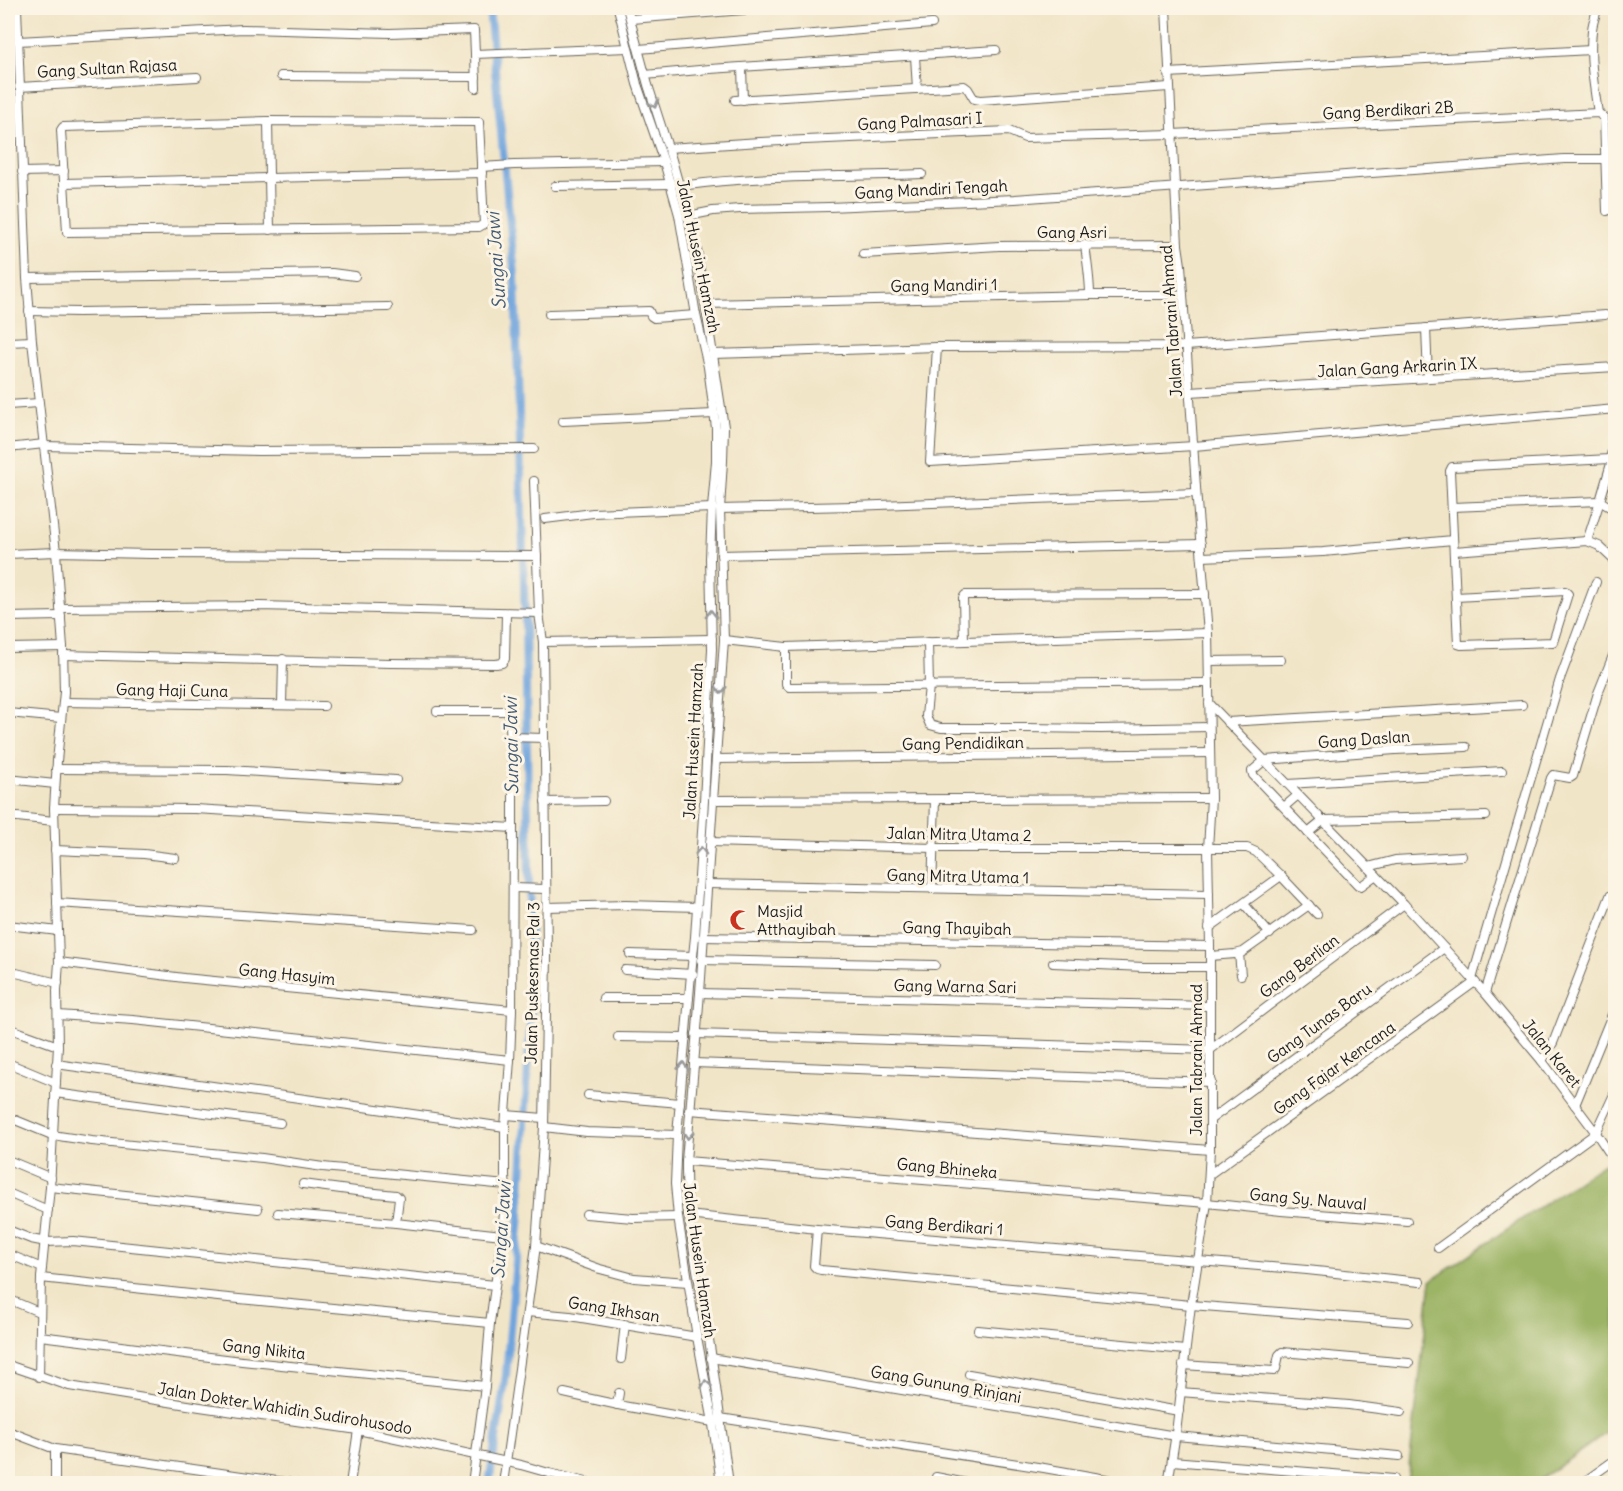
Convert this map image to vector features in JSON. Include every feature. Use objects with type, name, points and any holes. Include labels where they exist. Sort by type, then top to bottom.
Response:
[{"type":"street","points":[[17,8],[29,311],[56,552],[63,651],[63,702],[54,808],[59,962],[58,1046],[51,1178],[39,1312],[39,1377]]},
{"type":"street","name":"Jalan Husein Hamzah","points":[[618,8],[639,88],[679,214],[716,428],[716,508],[721,555],[724,640],[717,759],[709,782],[713,800],[685,1184],[711,1358],[721,1484]]},
{"type":"street","name":"Jalan Husein Hamzah","points":[[627,8],[697,250],[724,427],[723,461],[710,558],[712,639],[709,782],[677,1135],[675,1184],[697,1337],[729,1484]]},
{"type":"street","points":[[631,19],[769,8]]},
{"type":"street","name":"Jalan Tabrani Ahmad","points":[[1166,8],[1178,245],[1209,633],[1211,798],[1208,849],[1210,1174],[1168,1484]]},
{"type":"street","points":[[1597,8],[1592,29],[1591,50],[1593,80],[1601,115],[1611,193],[1606,211]]},
{"type":"street","points":[[639,49],[932,24]]},
{"type":"street","points":[[18,41],[243,29],[390,33],[474,30],[476,88]]},
{"type":"street","points":[[475,54],[628,48]]},
{"type":"street","points":[[645,75],[996,50]]},
{"type":"street","points":[[1168,73],[1591,50]]},
{"type":"street","points":[[915,56],[917,89]]},
{"type":"street","points":[[742,67],[739,100],[964,86],[974,99],[980,100],[1169,87]]},
{"type":"street","name":"Gang Sultan Rajasa","points":[[19,87],[197,76]]},
{"type":"street","points":[[281,76],[476,76]]},
{"type":"street","points":[[639,88],[648,85]]},
{"type":"street","name":"Gang Berdikari 2B","points":[[1172,134],[1601,115]]},
{"type":"street","points":[[268,120],[270,230]]},
{"type":"street","points":[[268,120],[479,122],[481,170],[484,224],[482,226],[69,233],[67,232],[61,130],[63,127],[268,120]]},
{"type":"street","name":"Gang Palmasari I","points":[[668,148],[1009,131],[1025,138],[1172,134]]},
{"type":"street","name":"Gang Mandiri Tengah","points":[[688,216],[713,211],[1004,199],[1564,159],[1616,159]]},
{"type":"street","points":[[64,183],[268,179],[481,170],[493,166],[509,165],[664,162]]},
{"type":"street","points":[[22,172],[63,171]]},
{"type":"street","points":[[680,186],[716,181],[783,177],[922,174]]},
{"type":"street","points":[[555,186],[671,184]]},
{"type":"street","name":"Gang Asri","points":[[863,254],[1045,245],[1178,245]]},
{"type":"street","points":[[1085,245],[1090,295]]},
{"type":"street","points":[[27,278],[332,273],[355,276]]},
{"type":"street","name":"Gang Mandiri 1","points":[[706,304],[1182,295]]},
{"type":"street","points":[[29,311],[388,307]]},
{"type":"street","points":[[549,314],[649,310],[654,318],[696,315]]},
{"type":"street","points":[[714,354],[937,347],[1186,346],[1605,315]]},
{"type":"street","points":[[1426,328],[1428,378]]},
{"type":"street","points":[[702,341],[711,339]]},
{"type":"street","points":[[8,342],[32,341]]},
{"type":"street","points":[[937,347],[930,462],[1194,446],[1616,409]]},
{"type":"street","name":"Jalan Gang Arkarin IX","points":[[1190,392],[1616,367]]},
{"type":"street","points":[[8,405],[39,403]]},
{"type":"street","points":[[563,421],[714,414]]},
{"type":"street","points":[[1587,541],[1612,460],[1616,434]]},
{"type":"street","points":[[8,448],[44,445],[260,451],[530,450]]},
{"type":"street","points":[[1456,597],[1565,591],[1568,594],[1553,642],[1461,645],[1458,643],[1450,471],[1453,467],[1612,460]]},
{"type":"street","name":"Jalan Puskesmas Pal 3","points":[[503,1484],[536,1246],[542,1121],[547,907],[543,889],[545,802],[543,642],[536,613],[533,556],[534,481]]},
{"type":"street","points":[[1605,483],[1616,489]]},
{"type":"street","points":[[545,519],[593,513],[716,508],[853,506],[1197,493]]},
{"type":"street","points":[[1452,507],[1600,501],[1616,511]]},
{"type":"street","points":[[1202,557],[1323,552],[1452,540]]},
{"type":"street","points":[[1454,551],[1587,541],[1602,549],[1616,562]]},
{"type":"street","points":[[721,555],[1201,544]]},
{"type":"street","points":[[8,554],[56,552],[533,556]]},
{"type":"street","points":[[1473,981],[1560,679],[1596,582]]},
{"type":"street","points":[[964,641],[964,595],[1205,594]]},
{"type":"street","points":[[8,617],[61,612],[260,606],[536,613]]},
{"type":"street","points":[[8,648],[283,660],[502,663],[505,659],[509,613]]},
{"type":"street","points":[[724,640],[786,647],[1209,633]]},
{"type":"street","points":[[543,642],[712,639]]},
{"type":"street","points":[[928,642],[927,719],[930,724],[941,728],[1209,727]]},
{"type":"street","points":[[786,647],[786,684],[789,687],[1209,683]]},
{"type":"street","points":[[1485,993],[1551,778],[1555,775],[1570,778],[1573,775],[1598,693],[1616,648]]},
{"type":"street","points":[[282,705],[283,660]]},
{"type":"street","points":[[1209,661],[1281,660]]},
{"type":"street","name":"Gang Haji Cuna","points":[[63,702],[324,706]]},
{"type":"street","name":"Jalan Karet","points":[[1209,703],[1404,904],[1485,993],[1542,1061],[1616,1163]]},
{"type":"street","points":[[1227,722],[1522,705]]},
{"type":"street","points":[[437,711],[509,709],[513,738],[516,888],[509,1115],[505,1127],[506,1185],[485,1386],[472,1484]]},
{"type":"street","points":[[8,713],[61,718]]},
{"type":"street","points":[[513,738],[544,738]]},
{"type":"street","name":"Gang Daslan","points":[[1264,760],[1466,747]]},
{"type":"street","name":"Gang Pendidikan","points":[[717,759],[1210,753]]},
{"type":"street","points":[[1264,760],[1252,773],[1358,885],[1361,886],[1376,875]]},
{"type":"street","points":[[56,769],[227,770],[396,780]]},
{"type":"street","points":[[1288,784],[1502,771]]},
{"type":"street","points":[[8,779],[55,784]]},
{"type":"street","points":[[1284,807],[1298,795]]},
{"type":"street","points":[[713,800],[1211,798]]},
{"type":"street","points":[[932,889],[935,800]]},
{"type":"street","points":[[545,802],[604,801]]},
{"type":"street","points":[[54,808],[195,809],[513,828]]},
{"type":"street","points":[[8,816],[54,821]]},
{"type":"street","points":[[1308,833],[1324,820],[1486,816]]},
{"type":"street","name":"Jalan Mitra Utama 2","points":[[710,842],[933,848],[1249,848],[1281,876],[1317,914]]},
{"type":"street","points":[[55,850],[144,854],[175,858]]},
{"type":"street","points":[[1368,867],[1395,860],[1462,856]]},
{"type":"street","points":[[1209,928],[1281,876]]},
{"type":"street","name":"Gang Mitra Utama 1","points":[[707,884],[1209,894]]},
{"type":"street","points":[[516,888],[543,889]]},
{"type":"street","points":[[1542,1061],[1550,1048],[1610,896],[1616,888]]},
{"type":"street","points":[[57,903],[473,930]]},
{"type":"street","points":[[1244,904],[1270,934]]},
{"type":"street","name":"Gang Berlian","points":[[1210,1050],[1404,904]]},
{"type":"street","points":[[547,907],[626,905],[698,907]]},
{"type":"street","points":[[1210,956],[1239,954],[1310,905]]},
{"type":"street","points":[[8,925],[58,931]]},
{"type":"street","name":"Gang Thayibah","points":[[703,937],[1210,946]]},
{"type":"street","name":"Gang Tunas Baru","points":[[1210,1119],[1444,948]]},
{"type":"street","points":[[630,954],[693,956]]},
{"type":"street","points":[[1239,954],[1241,975]]},
{"type":"street","points":[[701,960],[935,965]]},
{"type":"street","name":"Gang Hasyim","points":[[59,962],[184,978],[512,1010]]},
{"type":"street","points":[[1053,963],[1210,967]]},
{"type":"street","points":[[625,970],[700,975]]},
{"type":"street","points":[[8,971],[58,983]]},
{"type":"street","name":"Gang Fajar Kencana","points":[[1210,1174],[1473,981]]},
{"type":"street","name":"Gang Warna Sari","points":[[700,993],[1209,1006]]},
{"type":"street","points":[[603,998],[689,998]]},
{"type":"street","points":[[1575,1105],[1616,1005]]},
{"type":"street","points":[[58,1015],[133,1020],[510,1060]]},
{"type":"street","points":[[8,1029],[58,1046]]},
{"type":"street","points":[[696,1034],[1210,1050]]},
{"type":"street","points":[[618,1037],[686,1038]]},
{"type":"street","points":[[694,1063],[1211,1082]]},
{"type":"street","points":[[8,1064],[56,1083]]},
{"type":"street","points":[[56,1064],[505,1127]]},
{"type":"street","points":[[1438,1248],[1596,1133],[1616,1090]]},
{"type":"street","points":[[55,1094],[280,1123]]},
{"type":"street","points":[[588,1095],[680,1103]]},
{"type":"street","points":[[689,1110],[1210,1150]]},
{"type":"street","points":[[509,1115],[587,1132],[677,1135]]},
{"type":"street","points":[[8,1117],[52,1135],[92,1141],[506,1185]]},
{"type":"street","points":[[8,1160],[51,1178]]},
{"type":"street","name":"Gang Bhineka","points":[[686,1161],[1207,1203]]},
{"type":"street","points":[[303,1184],[396,1194],[399,1198],[396,1223]]},
{"type":"street","points":[[50,1187],[258,1209]]},
{"type":"street","points":[[8,1193],[48,1210]]},
{"type":"street","name":"Gang Sy. Nauval","points":[[1207,1203],[1407,1221]]},
{"type":"street","points":[[278,1213],[502,1235]]},
{"type":"street","points":[[586,1214],[633,1218],[678,1217]]},
{"type":"street","name":"Gang Berdikari 1","points":[[688,1215],[817,1229],[1329,1272],[1420,1282]]},
{"type":"street","points":[[817,1229],[814,1266],[817,1269],[1191,1305],[1408,1322]]},
{"type":"street","points":[[8,1230],[30,1239],[46,1242],[74,1241],[495,1285]]},
{"type":"street","points":[[536,1246],[633,1278],[688,1282]]},
{"type":"street","points":[[8,1254],[42,1268]]},
{"type":"street","points":[[41,1278],[490,1323]]},
{"type":"street","points":[[8,1299],[39,1312]]},
{"type":"street","name":"Gang Ikhsan","points":[[527,1312],[557,1314],[697,1337]]},
{"type":"street","points":[[621,1359],[625,1324]]},
{"type":"street","points":[[978,1330],[1185,1350]]},
{"type":"street","name":"Gang Nikita","points":[[40,1336],[242,1361],[485,1386]]},
{"type":"street","points":[[1183,1365],[1274,1371],[1282,1352],[1409,1363]]},
{"type":"street","name":"Gang Gunung Rinjani","points":[[711,1358],[1176,1436],[1399,1455]]},
{"type":"street","points":[[8,1381],[9,1365]]},
{"type":"street","name":"Jalan Dokter Wahidin Sudirohusodo","points":[[9,1365],[69,1386],[358,1430],[476,1455],[595,1484]]},
{"type":"street","points":[[969,1374],[1179,1411]]},
{"type":"street","points":[[1180,1392],[1349,1405],[1401,1412]]},
{"type":"street","points":[[564,1393],[617,1405],[1134,1484]]},
{"type":"street","points":[[617,1405],[620,1393]]},
{"type":"street","points":[[350,1484],[358,1430]]},
{"type":"street","points":[[8,1431],[55,1449],[298,1484]]},
{"type":"street","points":[[55,1449],[56,1484]]},
{"type":"street","points":[[1581,1484],[1616,1459]]},
{"type":"street","points":[[1172,1461],[1394,1479]]},
{"type":"street","points":[[936,1477],[971,1484]]},
{"type":"green space","points":[[1604,1163],[1616,1182],[1615,1427],[1535,1483],[1407,1483],[1431,1281]]},
{"type":"waterway","name":"Sungai Jawi","points":[[489,8],[515,275],[525,616],[531,1011],[520,1214],[506,1375],[489,1484]]},
{"type":"place","name":"Masjid Atthayibah","points":[[740,920]]}]
